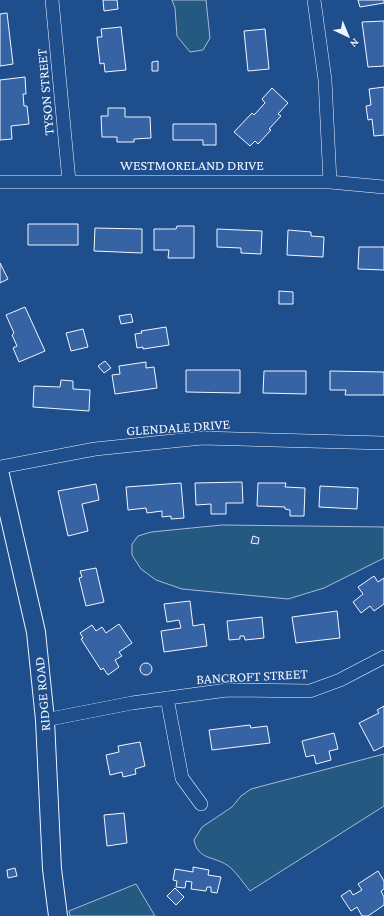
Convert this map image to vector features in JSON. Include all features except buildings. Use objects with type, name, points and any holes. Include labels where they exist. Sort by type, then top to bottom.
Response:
[{"type":"street","name":"TYSON STREET","points":[[52,0],[69,181]]},
{"type":"street","points":[[314,0],[325,80],[330,182]]},
{"type":"street","name":"WESTMORELAND DRIVE","points":[[0,182],[330,182],[384,187]]},
{"type":"street","name":"GLENDALE DRIVE","points":[[0,467],[95,449],[202,438],[384,443]]},
{"type":"street","name":"RIDGE ROAD","points":[[0,475],[36,632],[45,720],[52,869],[58,916]]},
{"type":"street","name":"BANCROFT STREET","points":[[45,720],[167,698],[227,690],[310,691],[340,680],[384,657]]},
{"type":"street","points":[[167,698],[182,778],[201,804]]},
{"type":"shaded area","points":[[172,0],[206,0],[210,38],[203,50],[190,52],[177,36],[175,8]]},
{"type":"shaded area","points":[[222,525],[384,527],[384,558],[324,588],[288,599],[182,589],[156,580],[141,569],[132,555],[132,544],[138,536],[151,532]]},
{"type":"shaded area","points":[[384,754],[384,806],[250,891],[227,865],[207,857],[199,851],[196,846],[194,840],[202,827],[232,807],[241,796],[251,789]]},
{"type":"shaded area","points":[[136,884],[155,916],[70,916],[69,911]]}]
